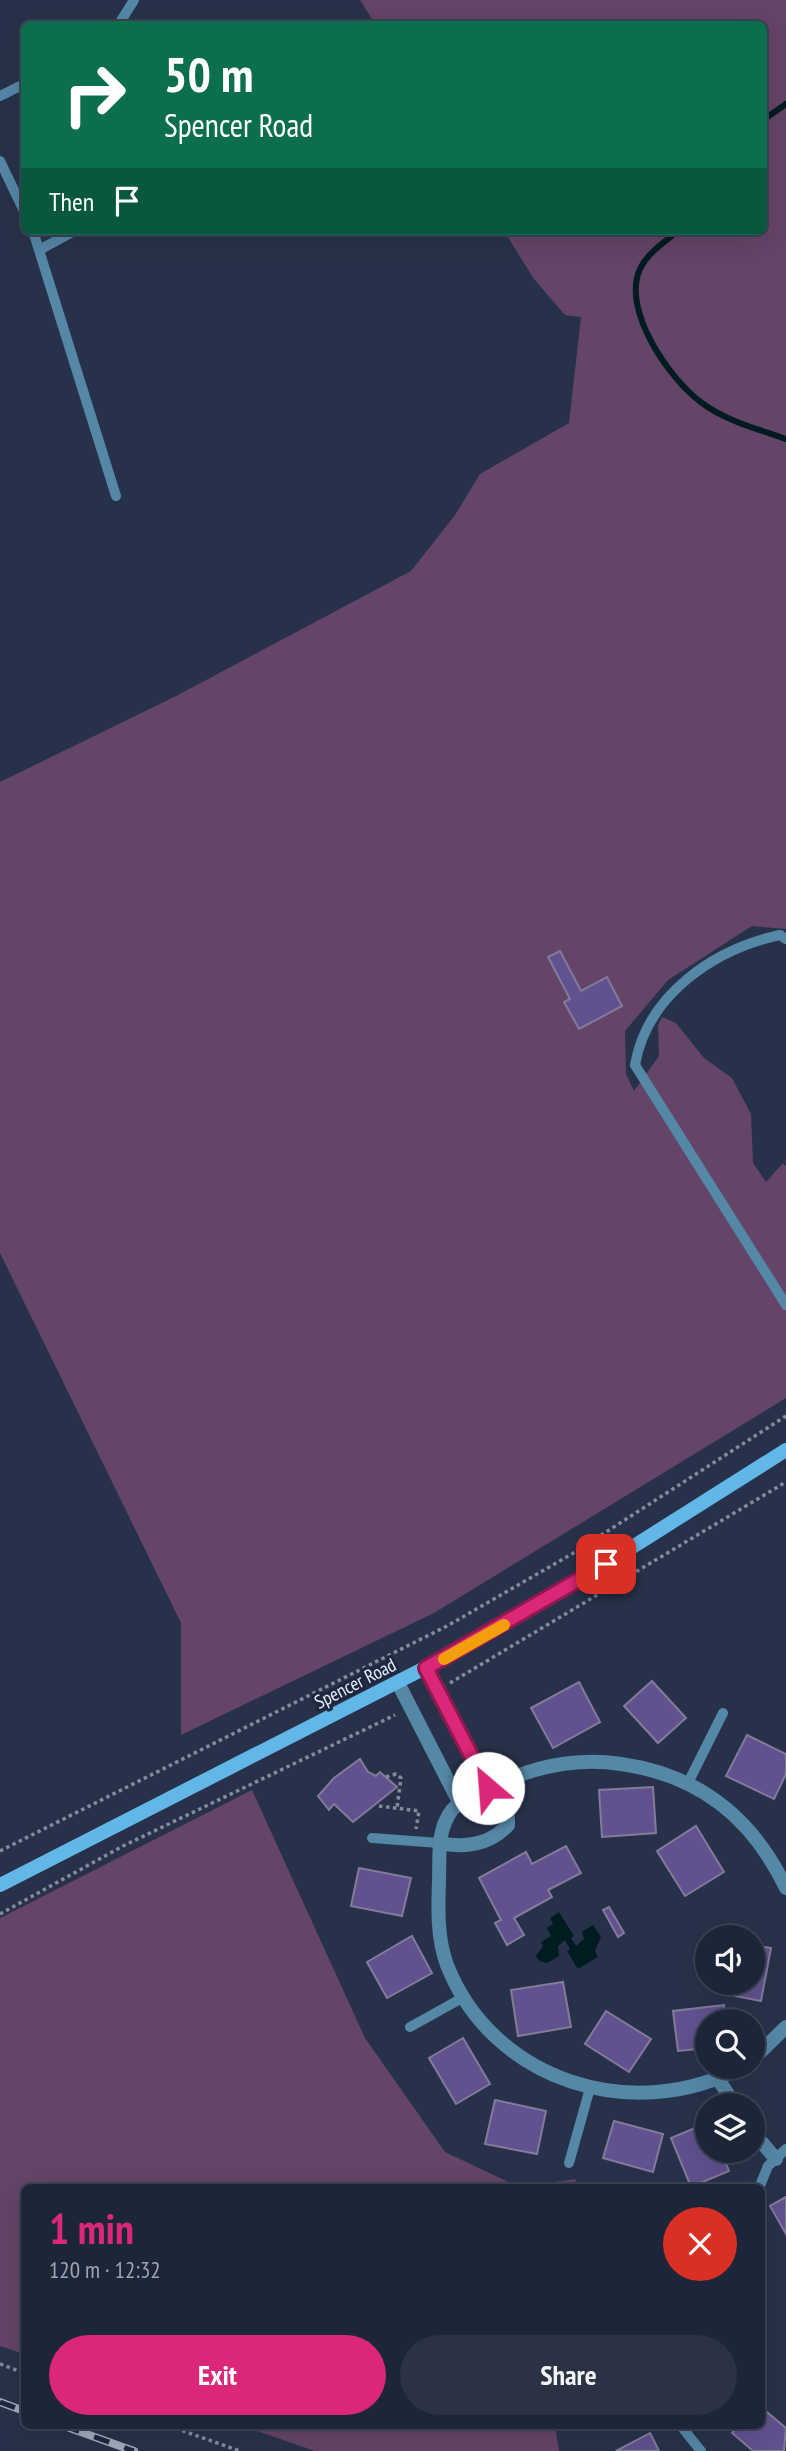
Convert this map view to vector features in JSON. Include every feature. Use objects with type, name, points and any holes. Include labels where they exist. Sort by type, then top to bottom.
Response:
[{"type":"street","name":"Spencer Road","points":[[0,1885],[426,1668],[585,1577],[786,1450]]},
{"type":"street","points":[[426,1668],[488,1788],[500,1798],[509,1813],[508,1825],[500,1833],[460,1847],[439,1843]]},
{"type":"street","points":[[398,1683],[460,1804]]},
{"type":"street","points":[[727,2093],[718,2079],[703,2085],[661,2091],[607,2092],[549,2074],[515,2055],[486,2027],[464,1997],[447,1964],[438,1926],[439,1843],[453,1809],[488,1788],[532,1770],[589,1762],[654,1769],[688,1783],[729,1810],[774,1862],[786,1888]]},
{"type":"street","points":[[765,2050],[784,2036]]},
{"type":"street","points":[[765,2141],[781,2154]]},
{"type":"lane","points":[[121,21],[134,0]]},
{"type":"lane","points":[[0,96],[21,86]]},
{"type":"lane","points":[[0,161],[21,205]]},
{"type":"lane","points":[[35,235],[116,496]]},
{"type":"lane","points":[[41,249],[67,235]]},
{"type":"lane","points":[[786,939],[780,935],[747,942],[699,970],[661,1003],[639,1039],[635,1065],[786,1306]]},
{"type":"lane","points":[[688,1783],[723,1713]]},
{"type":"lane","points":[[372,1838],[439,1843]]},
{"type":"lane","points":[[410,2028],[464,1997]]},
{"type":"lane","points":[[569,2163],[590,2088]]},
{"type":"lane","points":[[761,2184],[768,2166],[781,2154]]},
{"type":"lane","points":[[683,2429],[701,2451]]},
{"type":"path","points":[[0,1851],[447,1626],[572,1554],[786,1416]]},
{"type":"path","points":[[386,1777],[396,1774],[401,1778],[397,1808]]},
{"type":"path","points":[[379,1806],[419,1811],[414,1842]]},
{"type":"path","points":[[0,2364],[21,2372]]},
{"type":"path","points":[[178,2429],[240,2451]]},
{"type":"shaded area","points":[[360,0],[786,0],[786,929],[752,926],[668,980],[625,1031],[626,1074],[634,1091],[659,1056],[658,1025],[662,1017],[676,1023],[704,1058],[732,1078],[751,1114],[753,1163],[766,1182],[783,1163],[786,1166],[786,1398],[434,1613],[181,1735],[181,1623],[0,1253],[0,782],[176,696],[411,571],[455,515],[480,474],[569,423],[581,317],[565,315],[534,279],[506,235],[767,235],[767,21],[373,21]]},
{"type":"shaded area","points":[[252,1790],[365,2038],[445,2152],[513,2184],[21,2184],[21,2353],[0,2346],[0,1918]]},
{"type":"shaded area","points":[[559,1912],[574,1936],[571,1938],[576,1946],[584,1939],[582,1932],[593,1925],[601,1937],[595,1951],[598,1957],[578,1969],[567,1951],[570,1949],[565,1940],[558,1946],[559,1956],[547,1963],[539,1961],[536,1956],[543,1946],[541,1942],[551,1936],[547,1928],[553,1924],[550,1918]]},
{"type":"shaded area","points":[[576,2179],[575,2184],[540,2184]]},
{"type":"shaded area","points":[[251,2429],[555,2429],[559,2451],[315,2451]]},
{"type":"building","points":[[560,951],[581,991],[607,977],[622,1006],[579,1029],[564,1002],[570,999],[548,957]]},
{"type":"building","points":[[652,1681],[686,1718],[658,1743],[624,1706]]},
{"type":"building","points":[[579,1682],[600,1722],[553,1748],[531,1708]]},
{"type":"building","points":[[747,1735],[786,1754],[786,1774],[774,1799],[726,1776]]},
{"type":"building","points":[[360,1759],[368,1772],[376,1776],[380,1772],[397,1787],[353,1822],[334,1804],[329,1810],[318,1796],[334,1778]]},
{"type":"building","points":[[653,1787],[656,1833],[602,1837],[599,1790]]},
{"type":"building","points":[[696,1826],[724,1872],[685,1896],[657,1851]]},
{"type":"building","points":[[566,1846],[581,1873],[548,1890],[552,1897],[514,1918],[524,1935],[507,1945],[495,1923],[501,1920],[479,1878],[526,1852],[532,1864]]},
{"type":"building","points":[[359,1868],[411,1878],[402,1916],[351,1906]]},
{"type":"building","points":[[609,1907],[624,1933],[618,1937],[603,1910]]},
{"type":"building","points":[[412,1936],[432,1973],[387,1998],[367,1962]]},
{"type":"building","points":[[765,1947],[771,1948],[765,1980]]},
{"type":"building","points":[[563,1982],[571,2027],[518,2036],[511,1990]]},
{"type":"building","points":[[730,1995],[762,1995],[761,2001]]},
{"type":"building","points":[[724,2005],[724,2009],[695,2009],[695,2049],[678,2051],[673,2011]]},
{"type":"building","points":[[606,2011],[651,2039],[629,2072],[585,2044]]},
{"type":"building","points":[[463,2038],[490,2084],[456,2104],[429,2058]]},
{"type":"building","points":[[495,2100],[546,2111],[537,2154],[485,2144]]},
{"type":"building","points":[[614,2121],[663,2134],[653,2172],[603,2158]]},
{"type":"building","points":[[695,2128],[695,2163],[726,2163],[729,2171],[698,2184],[690,2184],[671,2138]]},
{"type":"building","points":[[786,2197],[786,2234],[770,2206]]},
{"type":"building","points":[[765,2410],[786,2428],[784,2451],[753,2451],[732,2433],[735,2429],[765,2429]]},
{"type":"building","points":[[650,2433],[659,2451],[616,2451]]},
{"type":"waterway","points":[[767,117],[786,104]]},
{"type":"waterway","points":[[673,235],[647,258],[640,269],[636,286],[637,304],[652,343],[676,378],[702,403],[732,420],[786,439]]},
{"type":"railway","points":[[0,2402],[21,2410]]},
{"type":"railway","points":[[72,2429],[134,2451]]},
{"type":"slow traffic","points":[[444,1659],[504,1625]]},
{"type":"route","points":[[488,1788],[426,1668],[606,1564]]}]
